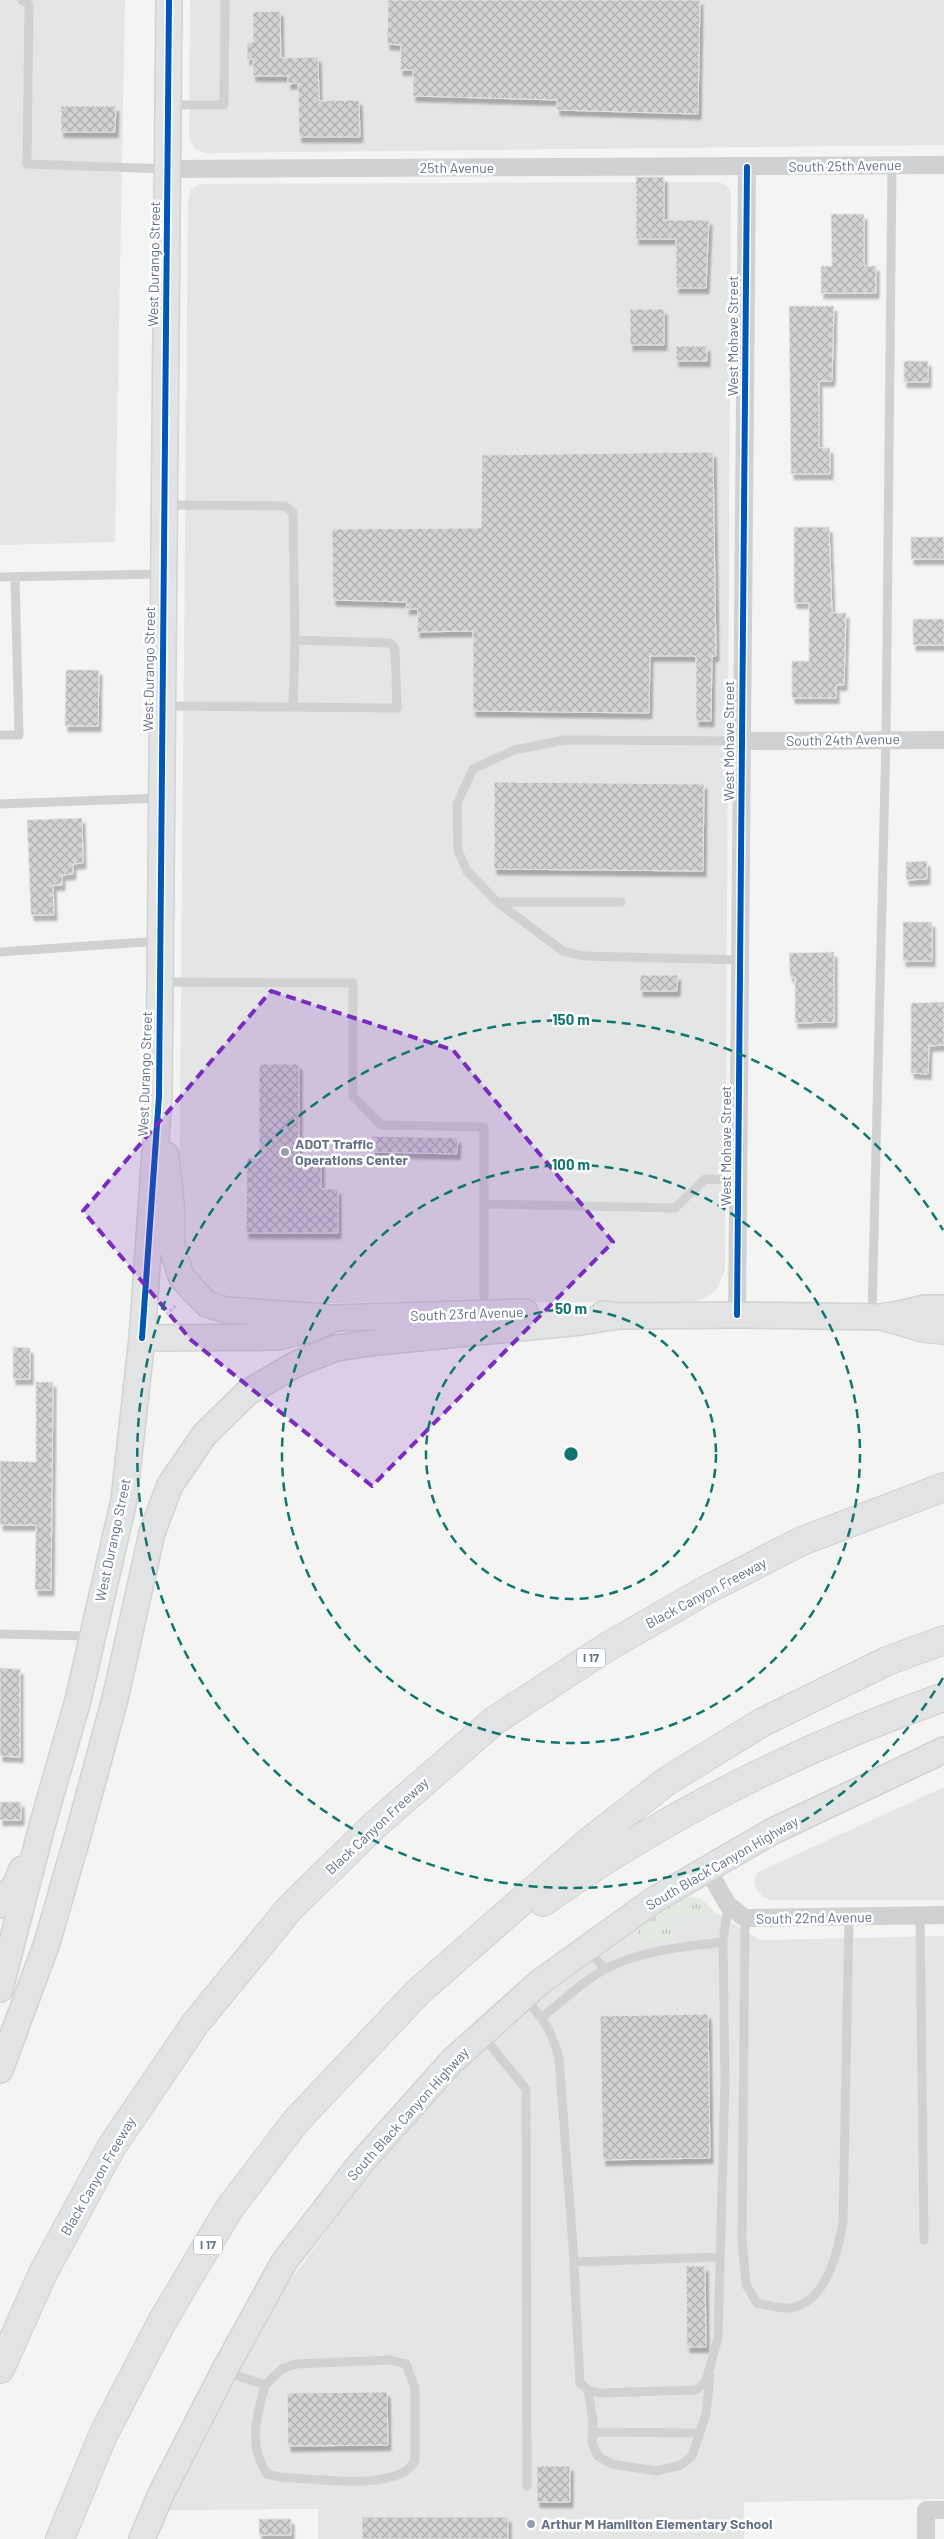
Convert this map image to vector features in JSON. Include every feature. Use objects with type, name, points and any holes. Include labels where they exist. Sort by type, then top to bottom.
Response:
[{"type":"highway","points":[[879,1317],[924,1328],[944,1330]]},
{"type":"highway","name":"Black Canyon Freeway","points":[[0,2369],[43,2273],[112,2146],[190,2032],[290,1908],[377,1823],[494,1721],[607,1647],[708,1589],[802,1542],[944,1486]]},
{"type":"highway","name":"I 17","points":[[60,2539],[103,2435],[163,2320],[229,2209],[296,2121],[418,1992],[591,1840],[667,1781],[761,1724],[887,1661],[944,1640]]},
{"type":"highway","points":[[418,1992],[562,1889],[680,1814],[723,1790],[840,1736],[944,1697]]},
{"type":"main road","name":"West Durango Street","points":[[1,1983],[8,1930],[42,1826],[78,1700],[124,1500],[142,1338],[159,1096],[169,0]]},
{"type":"main road","points":[[159,1096],[172,1204],[172,1247],[181,1276],[207,1304],[226,1310],[334,1318]]},
{"type":"main road","name":"South 23rd Avenue","points":[[142,1338],[278,1337],[311,1328],[334,1318],[581,1310],[619,1316],[879,1317],[925,1308],[944,1308]]},
{"type":"main road","points":[[0,2070],[46,1943],[82,1821],[116,1695],[152,1533],[170,1486],[204,1434],[247,1393],[296,1364],[336,1348],[378,1342],[581,1322],[619,1316]]},
{"type":"main road","name":"South Black Canyon Highway","points":[[142,2539],[161,2494],[224,2371],[284,2262],[360,2163],[452,2061],[524,1997],[587,1948],[654,1900],[771,1832],[944,1750]]},
{"type":"main road","points":[[0,1905],[16,1884],[42,1826]]},
{"type":"street","name":"South 25th Avenue","points":[[747,167],[944,165]]},
{"type":"street","name":"25th Avenue","points":[[167,169],[747,167]]},
{"type":"street","name":"West Mohave Street","points":[[738,1315],[747,167]]},
{"type":"street","name":"South 24th Avenue","points":[[742,741],[944,740]]},
{"type":"street","name":"South 22nd Avenue","points":[[708,1870],[728,1905],[745,1918],[944,1916]]},
{"type":"street","points":[[926,2539],[926,2510],[944,2510]]},
{"type":"lane","points":[[22,0],[29,5],[27,164],[167,169]]},
{"type":"lane","points":[[168,105],[224,104],[225,0]]},
{"type":"lane","points":[[879,1317],[892,165]]},
{"type":"lane","points":[[164,505],[285,506],[294,513],[294,707]]},
{"type":"lane","points":[[0,577],[163,574]]},
{"type":"lane","points":[[0,736],[19,735],[15,577]]},
{"type":"lane","points":[[162,706],[398,708],[396,657],[390,643],[295,640]]},
{"type":"lane","points":[[740,960],[574,954],[564,951],[497,902],[468,872],[458,851],[458,804],[473,769],[514,750],[565,740],[742,741]]},
{"type":"lane","points":[[0,804],[161,798]]},
{"type":"lane","points":[[497,902],[621,902]]},
{"type":"lane","points":[[0,952],[160,942]]},
{"type":"lane","points":[[160,982],[354,983],[353,1096],[381,1125],[484,1127],[484,1314]]},
{"type":"lane","points":[[484,1204],[675,1208],[705,1179],[739,1180]]},
{"type":"lane","points":[[0,1634],[93,1636]]},
{"type":"lane","points":[[588,2390],[592,2443],[598,2456],[612,2464],[656,2471],[681,2465],[692,2456],[706,2414],[711,2368],[718,2338],[725,2080],[723,1942],[728,1905]]},
{"type":"lane","points":[[920,1916],[924,2240]]},
{"type":"lane","points":[[745,1918],[742,2239],[746,2285],[757,2303],[788,2308],[808,2302],[830,2275],[840,2245],[843,2222],[850,1917]]},
{"type":"lane","points":[[542,2017],[605,1970],[629,1958],[723,1942]]},
{"type":"lane","points":[[587,1948],[605,1970]]},
{"type":"lane","points":[[524,1997],[542,2017],[553,2035],[559,2058],[574,2262],[580,2383],[588,2390],[600,2393],[696,2390],[706,2381],[711,2368]]},
{"type":"lane","points":[[482,2035],[526,2089],[528,2486]]},
{"type":"lane","points":[[574,2262],[720,2257]]},
{"type":"lane","points":[[390,2360],[406,2364],[415,2388],[415,2460],[411,2468],[401,2475],[379,2482],[280,2477],[267,2474],[260,2463],[254,2442],[255,2419],[264,2385],[282,2369],[295,2364],[390,2360]]},
{"type":"lane","points":[[224,2371],[264,2385]]},
{"type":"lane","points":[[592,2432],[700,2433]]},
{"type":"path","points":[[162,1317],[186,1299]]},
{"type":"highlighted area","points":[[271,991],[453,1050],[613,1242],[372,1486],[191,1340],[83,1211]]},
{"type":"shaded area","points":[[0,0],[125,0],[115,542],[0,545]]},
{"type":"shaded area","points":[[190,0],[944,0],[944,145],[204,153],[194,148],[189,139]]},
{"type":"shaded area","points":[[719,182],[727,186],[731,194],[725,1270],[716,1291],[697,1302],[236,1303],[213,1293],[194,1278],[182,1254],[179,1214],[188,201],[191,190],[199,184]]},
{"type":"shaded area","points":[[944,1787],[944,1900],[771,1900],[763,1897],[756,1889],[754,1879],[758,1872]]},
{"type":"shaded area","points":[[685,1897],[701,1899],[713,1911],[760,1940],[944,1936],[944,2499],[744,2502],[744,2539],[318,2539],[318,2509],[167,2510],[224,2389],[287,2285],[362,2182],[455,2076],[540,1996],[636,1926]]},
{"type":"green space","points":[[685,1897],[701,1899],[712,1909],[712,1915],[673,1917],[672,1940],[642,1943],[636,1926]]},
{"type":"building","points":[[388,0],[700,0],[698,114],[557,110],[557,100],[413,96],[413,70],[400,70],[401,45],[387,44]]},
{"type":"building","points":[[280,11],[281,58],[318,57],[319,101],[359,100],[360,137],[299,137],[298,83],[288,84],[288,76],[253,76],[253,59],[247,59],[247,43],[253,42],[253,12]]},
{"type":"building","points":[[61,106],[116,106],[115,132],[61,132]]},
{"type":"building","points":[[636,177],[664,177],[664,220],[709,220],[706,288],[676,288],[676,239],[636,239]]},
{"type":"building","points":[[831,214],[864,214],[864,266],[876,266],[876,293],[821,293],[821,266],[832,266]]},
{"type":"building","points":[[789,306],[834,306],[832,381],[819,381],[819,448],[830,448],[830,474],[791,474]]},
{"type":"building","points":[[630,309],[664,309],[664,345],[630,345]]},
{"type":"building","points":[[676,346],[707,346],[707,361],[676,361]]},
{"type":"building","points":[[904,361],[928,361],[928,382],[904,382]]},
{"type":"building","points":[[713,452],[716,656],[712,656],[711,721],[696,721],[696,656],[650,656],[649,713],[473,711],[473,631],[417,632],[418,609],[406,609],[407,602],[333,600],[332,529],[481,528],[482,455]]},
{"type":"building","points":[[794,527],[829,527],[832,613],[846,613],[844,685],[836,685],[836,698],[792,698],[792,661],[809,661],[809,603],[794,603]]},
{"type":"building","points":[[911,537],[944,537],[944,559],[911,559]]},
{"type":"building","points":[[913,619],[944,619],[944,645],[913,645]]},
{"type":"building","points":[[66,670],[99,670],[98,726],[65,726]]},
{"type":"building","points":[[494,782],[704,784],[703,871],[494,869]]},
{"type":"building","points":[[82,818],[83,863],[73,864],[73,874],[62,875],[62,885],[53,885],[54,915],[31,915],[27,820]]},
{"type":"building","points":[[927,861],[927,879],[906,880],[906,862]]},
{"type":"building","points":[[903,922],[932,922],[932,961],[903,961]]},
{"type":"building","points":[[834,952],[834,1022],[795,1023],[795,977],[790,977],[789,953]]},
{"type":"building","points":[[640,975],[678,975],[677,991],[640,991]]},
{"type":"building","points":[[944,1002],[944,1045],[929,1046],[928,1074],[911,1073],[911,1003]]},
{"type":"building","points":[[259,1064],[299,1064],[299,1159],[321,1159],[321,1189],[338,1189],[338,1233],[246,1233],[247,1158],[259,1158]]},
{"type":"building","points":[[372,1136],[458,1138],[457,1154],[372,1152]]},
{"type":"building","points":[[13,1347],[30,1348],[30,1379],[13,1379]]},
{"type":"building","points":[[36,1382],[53,1382],[51,1590],[35,1590],[36,1525],[0,1525],[0,1461],[36,1462]]},
{"type":"building","points":[[0,1668],[20,1669],[20,1757],[0,1756]]},
{"type":"building","points":[[0,1802],[21,1802],[21,1820],[0,1820]]},
{"type":"building","points":[[708,2014],[710,2158],[603,2160],[600,2016]]},
{"type":"building","points":[[686,2266],[705,2266],[706,2347],[687,2347]]},
{"type":"building","points":[[387,2392],[388,2445],[288,2446],[287,2393]]},
{"type":"building","points":[[537,2466],[570,2466],[570,2502],[537,2502]]},
{"type":"building","points":[[362,2517],[508,2517],[508,2539],[362,2539]]},
{"type":"building","points":[[259,2519],[291,2519],[291,2535],[259,2535]]},
{"type":"cycle path","points":[[142,1338],[159,1096],[169,0]]},
{"type":"cycle path","points":[[737,1315],[747,167]]},
{"type":"place","name":"ADOT Traffic Operations Center","points":[[285,1152]]},
{"type":"place","name":"Arthur M Hamilton Elementary School","points":[[531,2524]]}]
